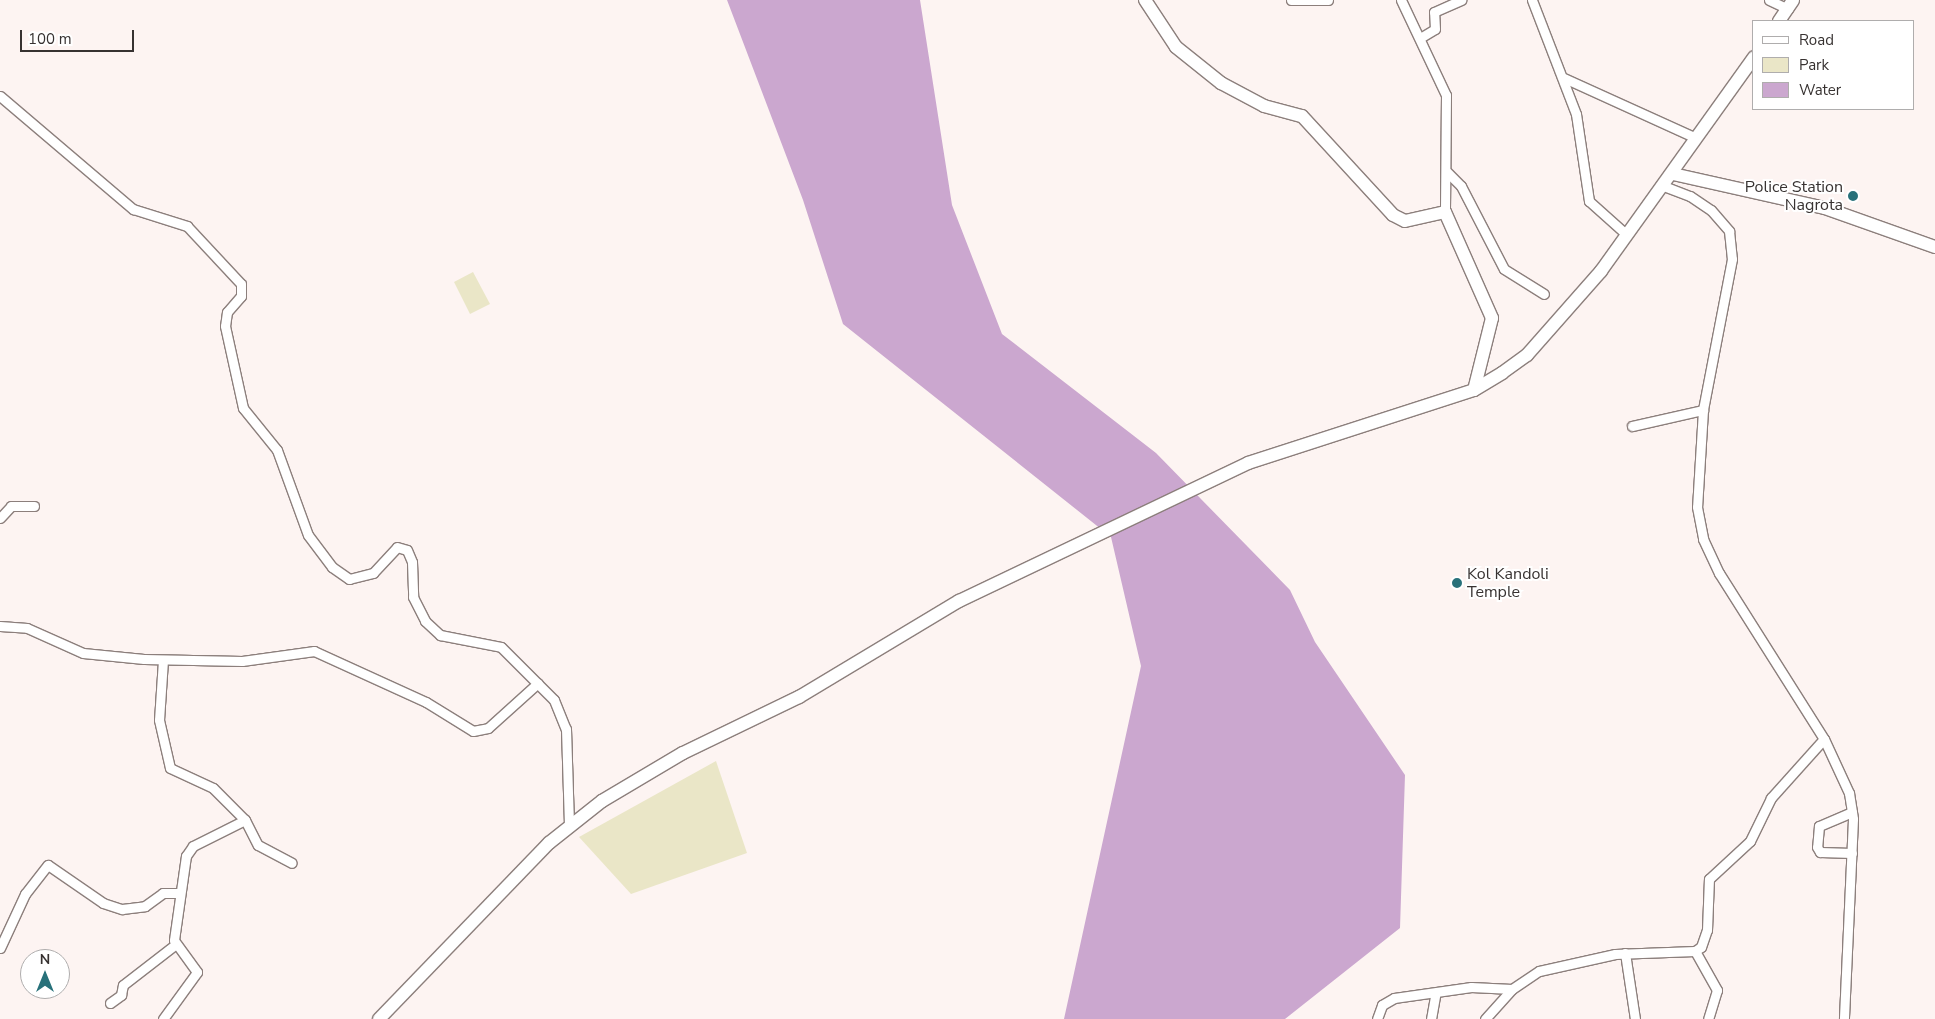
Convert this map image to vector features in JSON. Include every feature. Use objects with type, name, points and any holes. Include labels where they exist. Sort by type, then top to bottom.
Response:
[{"type":"main road","points":[[1145,0],[1176,47],[1221,83],[1264,106],[1302,116],[1393,214],[1405,221],[1445,212],[1492,318],[1474,390]]},
{"type":"main road","points":[[1780,20],[1790,4]]},
{"type":"main road","points":[[379,1019],[545,847],[569,826],[684,753],[799,697],[959,601],[1075,544],[1248,463],[1474,390],[1527,355],[1577,301],[1627,235],[1661,185],[1673,174],[1694,137],[1752,61]]},
{"type":"main road","points":[[1673,174],[1825,208],[1935,247]]},
{"type":"street","points":[[1291,0],[1328,0]]},
{"type":"street","points":[[1402,0],[1446,95],[1448,172],[1445,212]]},
{"type":"street","points":[[1420,38],[1435,29],[1432,14],[1438,4],[1461,0]]},
{"type":"street","points":[[1532,0],[1564,78],[1576,114],[1589,201],[1627,235]]},
{"type":"street","points":[[1769,0],[1790,4]]},
{"type":"street","points":[[1564,78],[1694,137]]},
{"type":"street","points":[[0,96],[133,209],[187,226],[241,284],[240,296],[227,312],[225,326],[243,408],[277,450],[308,535],[332,567],[349,579],[367,576],[401,546],[410,555],[413,597],[425,621],[440,635],[501,647],[538,683],[564,719],[569,826]]},
{"type":"street","points":[[1448,172],[1461,186],[1504,269],[1544,294]]},
{"type":"street","points":[[1661,185],[1711,210],[1729,231],[1731,243],[1719,345],[1703,410],[1697,507],[1703,539],[1719,574],[1824,739],[1841,770],[1852,812],[1852,853],[1842,983],[1844,1019]]},
{"type":"street","points":[[1632,426],[1703,410]]},
{"type":"street","points":[[0,518],[11,506],[34,506]]},
{"type":"street","points":[[0,626],[27,628],[83,653],[163,660],[242,661],[288,652],[324,653],[426,702],[473,731],[488,728],[538,683]]},
{"type":"street","points":[[163,660],[160,686],[160,720],[170,768],[213,788],[245,820],[258,845],[292,863]]},
{"type":"street","points":[[1695,951],[1707,930],[1709,879],[1750,841],[1771,798],[1824,739]]},
{"type":"street","points":[[1852,812],[1819,826],[1817,847],[1820,852],[1852,853]]},
{"type":"street","points":[[110,1003],[122,995],[123,985],[176,944],[180,893],[190,850],[245,820]]},
{"type":"street","points":[[0,948],[26,894],[48,865],[103,903],[122,909],[145,906],[163,893],[180,893]]},
{"type":"street","points":[[163,1019],[196,976],[193,962],[176,944]]},
{"type":"street","points":[[1485,1019],[1512,989],[1539,971],[1625,953],[1695,951]]},
{"type":"street","points":[[1695,951],[1717,990],[1708,1019]]},
{"type":"street","points":[[1625,953],[1635,1019]]},
{"type":"street","points":[[1377,1019],[1387,999],[1487,986],[1512,989]]},
{"type":"street","points":[[1431,1019],[1436,992]]},
{"type":"green space","points":[[473,272],[490,304],[470,314],[454,282]]},
{"type":"green space","points":[[716,761],[747,853],[631,894],[579,837]]},
{"type":"water","points":[[727,0],[920,0],[952,205],[1002,334],[1156,453],[1290,590],[1315,642],[1405,775],[1400,928],[1285,1019],[1064,1019],[1141,666],[1111,537],[843,324],[803,200]]},
{"type":"place","name":"Police Station Nagrota","points":[[1853,196]]},
{"type":"place","name":"Kol Kandoli Temple","points":[[1457,583]]}]
